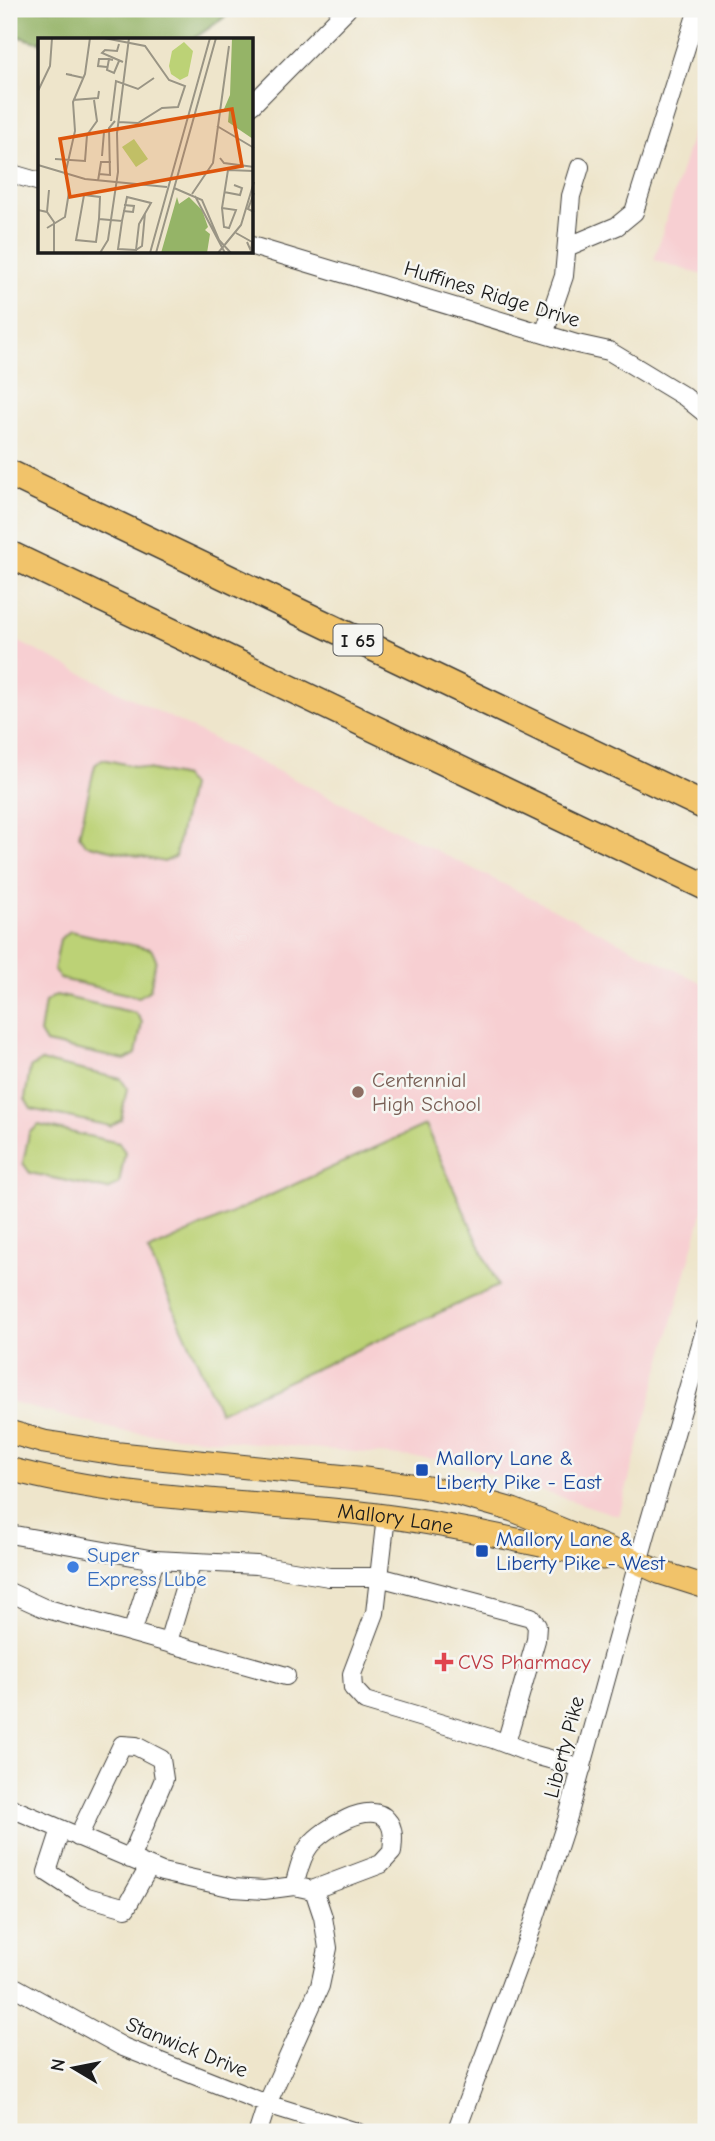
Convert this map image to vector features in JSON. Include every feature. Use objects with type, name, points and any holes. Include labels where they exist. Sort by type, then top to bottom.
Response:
[{"type":"highway","name":"I 65","points":[[9,473],[706,807]]},
{"type":"highway","points":[[9,554],[706,887]]},
{"type":"main road","name":"Mallory Lane","points":[[9,1432],[44,1442],[120,1454],[357,1478],[444,1492],[513,1510],[609,1549],[638,1564]]},
{"type":"main road","name":"Mallory Lane","points":[[9,1469],[114,1490],[386,1516],[452,1526],[638,1564]]},
{"type":"main road","points":[[638,1564],[706,1587]]},
{"type":"street","points":[[254,103],[347,9]]},
{"type":"street","points":[[567,247],[617,226],[634,212],[698,9]]},
{"type":"street","points":[[544,334],[564,276],[571,196],[580,167]]},
{"type":"street","points":[[9,173],[38,181]]},
{"type":"street","name":"Huffines Ridge Drive","points":[[254,247],[609,351],[685,397],[706,414]]},
{"type":"street","name":"Liberty Pike","points":[[456,2132],[531,1930],[568,1818],[706,1328]]},
{"type":"street","points":[[386,1516],[375,1613],[352,1674],[353,1688],[365,1701],[582,1768]]},
{"type":"street","points":[[9,1534],[155,1560],[257,1565],[329,1577],[379,1577],[531,1617],[537,1626],[536,1640],[506,1743]]},
{"type":"street","points":[[132,1633],[155,1560]]},
{"type":"street","points":[[168,1642],[192,1562]]},
{"type":"street","points":[[9,1592],[44,1608],[286,1676]]},
{"type":"street","points":[[78,1837],[122,1745],[136,1746],[161,1759],[164,1779],[130,1859]]},
{"type":"street","points":[[9,1807],[162,1872],[234,1888],[264,1890],[303,1888],[381,1864],[393,1852],[393,1833],[387,1819],[375,1812],[355,1815],[328,1829],[311,1844],[300,1862],[303,1888]]},
{"type":"street","points":[[61,1829],[47,1872],[84,1896],[126,1908],[149,1867]]},
{"type":"street","points":[[258,2132],[267,2104],[320,1986],[328,1948],[323,1917],[315,1893],[303,1888]]},
{"type":"street","name":"Stanwick Drive","points":[[9,1984],[123,2048],[267,2104],[357,2132]]},
{"type":"shaded area","points":[[706,89],[706,276],[654,260]]},
{"type":"shaded area","name":"Centennial High School","points":[[9,637],[706,985],[706,1199],[619,1516],[446,1460],[121,1431],[9,1402]]},
{"type":"green space","points":[[9,9],[236,9],[195,38],[38,38],[38,42],[17,36],[9,52]]},
{"type":"green space","points":[[102,759],[184,777],[190,786],[175,857],[164,862],[85,844],[79,835],[95,765]]},
{"type":"green space","points":[[70,931],[151,949],[156,959],[150,990],[139,997],[61,979],[54,970],[60,939]]},
{"type":"green space","points":[[56,995],[136,1013],[142,1022],[136,1054],[125,1060],[46,1043],[40,1033],[45,1002]]},
{"type":"green space","points":[[41,1061],[121,1079],[127,1088],[121,1120],[110,1126],[31,1109],[25,1099],[30,1068]]},
{"type":"green space","points":[[39,1125],[119,1143],[125,1152],[119,1184],[108,1190],[30,1173],[23,1163],[29,1133]]},
{"type":"green space","points":[[425,1125],[498,1286],[220,1412],[148,1251]]},
{"type":"place","name":"Centennial High School","points":[[358,1092]]},
{"type":"place","name":"Mallory Lane & Liberty Pike - East","points":[[422,1470]]},
{"type":"place","name":"Mallory Lane & Liberty Pike - West","points":[[482,1551]]},
{"type":"place","name":"Super Express Lube","points":[[73,1567]]},
{"type":"place","name":"CVS Pharmacy","points":[[444,1662]]}]
